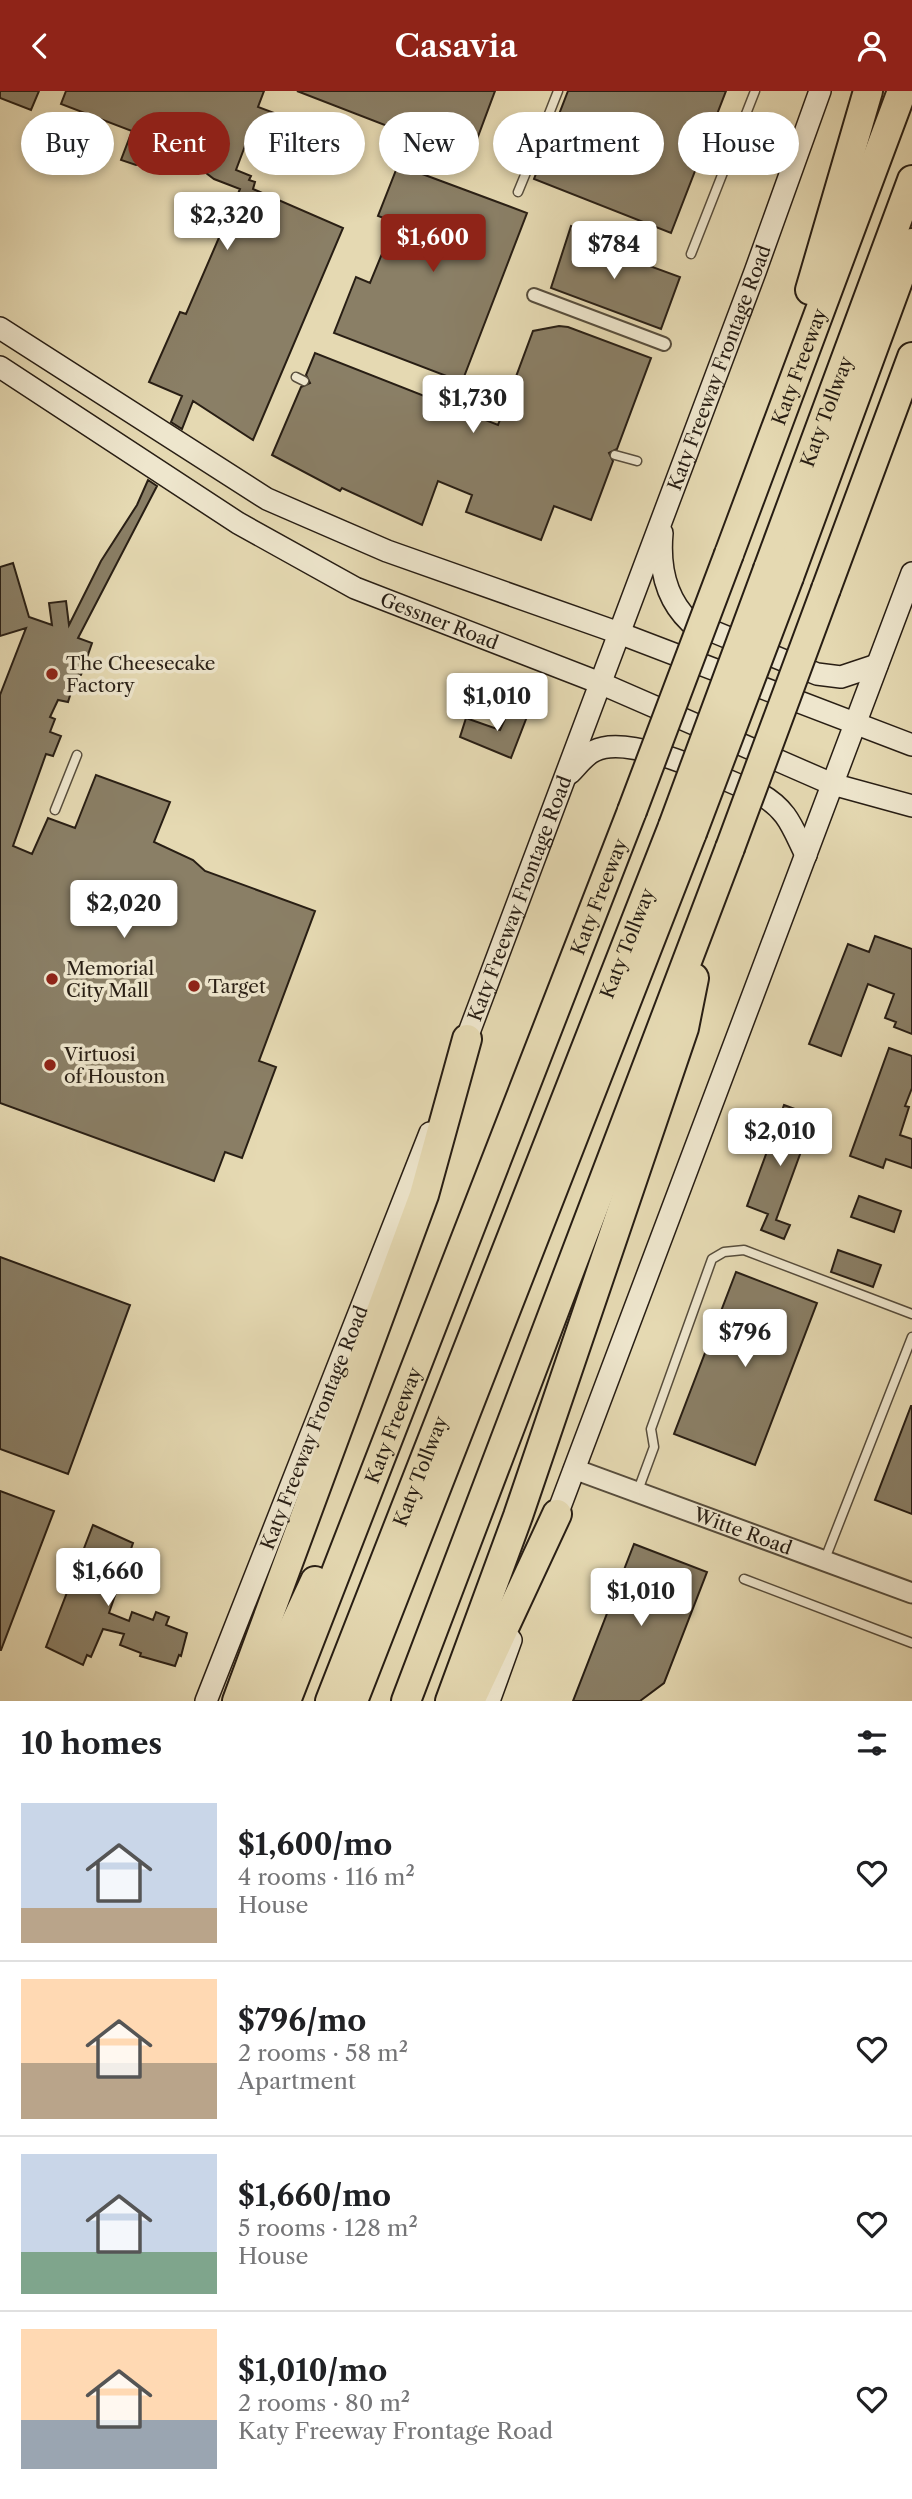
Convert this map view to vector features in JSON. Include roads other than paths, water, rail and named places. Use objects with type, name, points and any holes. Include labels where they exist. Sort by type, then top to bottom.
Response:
[{"type":"highway","points":[[778,415],[822,243],[868,91]]},
{"type":"highway","name":"Katy Freeway","points":[[286,1701],[632,811],[729,554],[778,415],[902,91]]},
{"type":"highway","name":"Katy Tollway","points":[[779,573],[912,180]]},
{"type":"highway","name":"Katy Tollway","points":[[353,1701],[779,573],[912,243]]},
{"type":"highway","points":[[405,1701],[730,848],[912,357]]},
{"type":"highway","points":[[881,443],[912,376]]},
{"type":"highway","name":"Katy Tollway","points":[[330,1701],[682,830]]},
{"type":"highway","points":[[450,1701],[518,1516],[684,1028],[710,899]]},
{"type":"highway","points":[[237,1701],[424,1195],[467,1039]]},
{"type":"highway","points":[[259,1701],[294,1621],[382,1451]]},
{"type":"highway","points":[[470,1701],[557,1514]]},
{"type":"highway","points":[[361,1701],[381,1629]]},
{"type":"main road","name":"Katy Freeway Frontage Road","points":[[206,1701],[467,1039],[755,272],[820,91]]},
{"type":"main road","points":[[0,328],[267,499],[387,551],[619,632],[912,745]]},
{"type":"main road","name":"Gessner Road","points":[[0,367],[238,523],[355,588],[600,683],[832,784],[912,806]]},
{"type":"main road","points":[[664,513],[660,550],[664,577],[679,611],[690,622],[817,674],[841,677],[877,665]]},
{"type":"main road","points":[[489,1701],[832,784],[910,584]]},
{"type":"main road","points":[[564,779],[591,751],[607,746],[637,747],[760,794],[778,804],[787,816],[806,855]]},
{"type":"street","points":[[534,295],[664,344]]},
{"type":"street","name":"Witte Road","points":[[574,1469],[912,1593]]},
{"type":"lane","points":[[550,112],[558,91]]},
{"type":"lane","points":[[691,254],[755,91]]},
{"type":"lane","points":[[518,192],[524,175]]},
{"type":"lane","points":[[615,455],[637,461]]},
{"type":"lane","points":[[55,810],[77,755]]},
{"type":"lane","points":[[637,1493],[654,1447],[651,1429],[712,1259],[724,1252],[744,1250],[912,1314]]},
{"type":"lane","points":[[824,1561],[912,1337]]},
{"type":"lane","points":[[744,1579],[912,1643]]},
{"type":"place","name":"The Cheesecake Factory","points":[[52,674]]},
{"type":"place","name":"Memorial City Mall","points":[[52,979]]},
{"type":"place","name":"Target","points":[[194,986]]},
{"type":"place","name":"Virtuosi of Houston","points":[[50,1065]]}]
